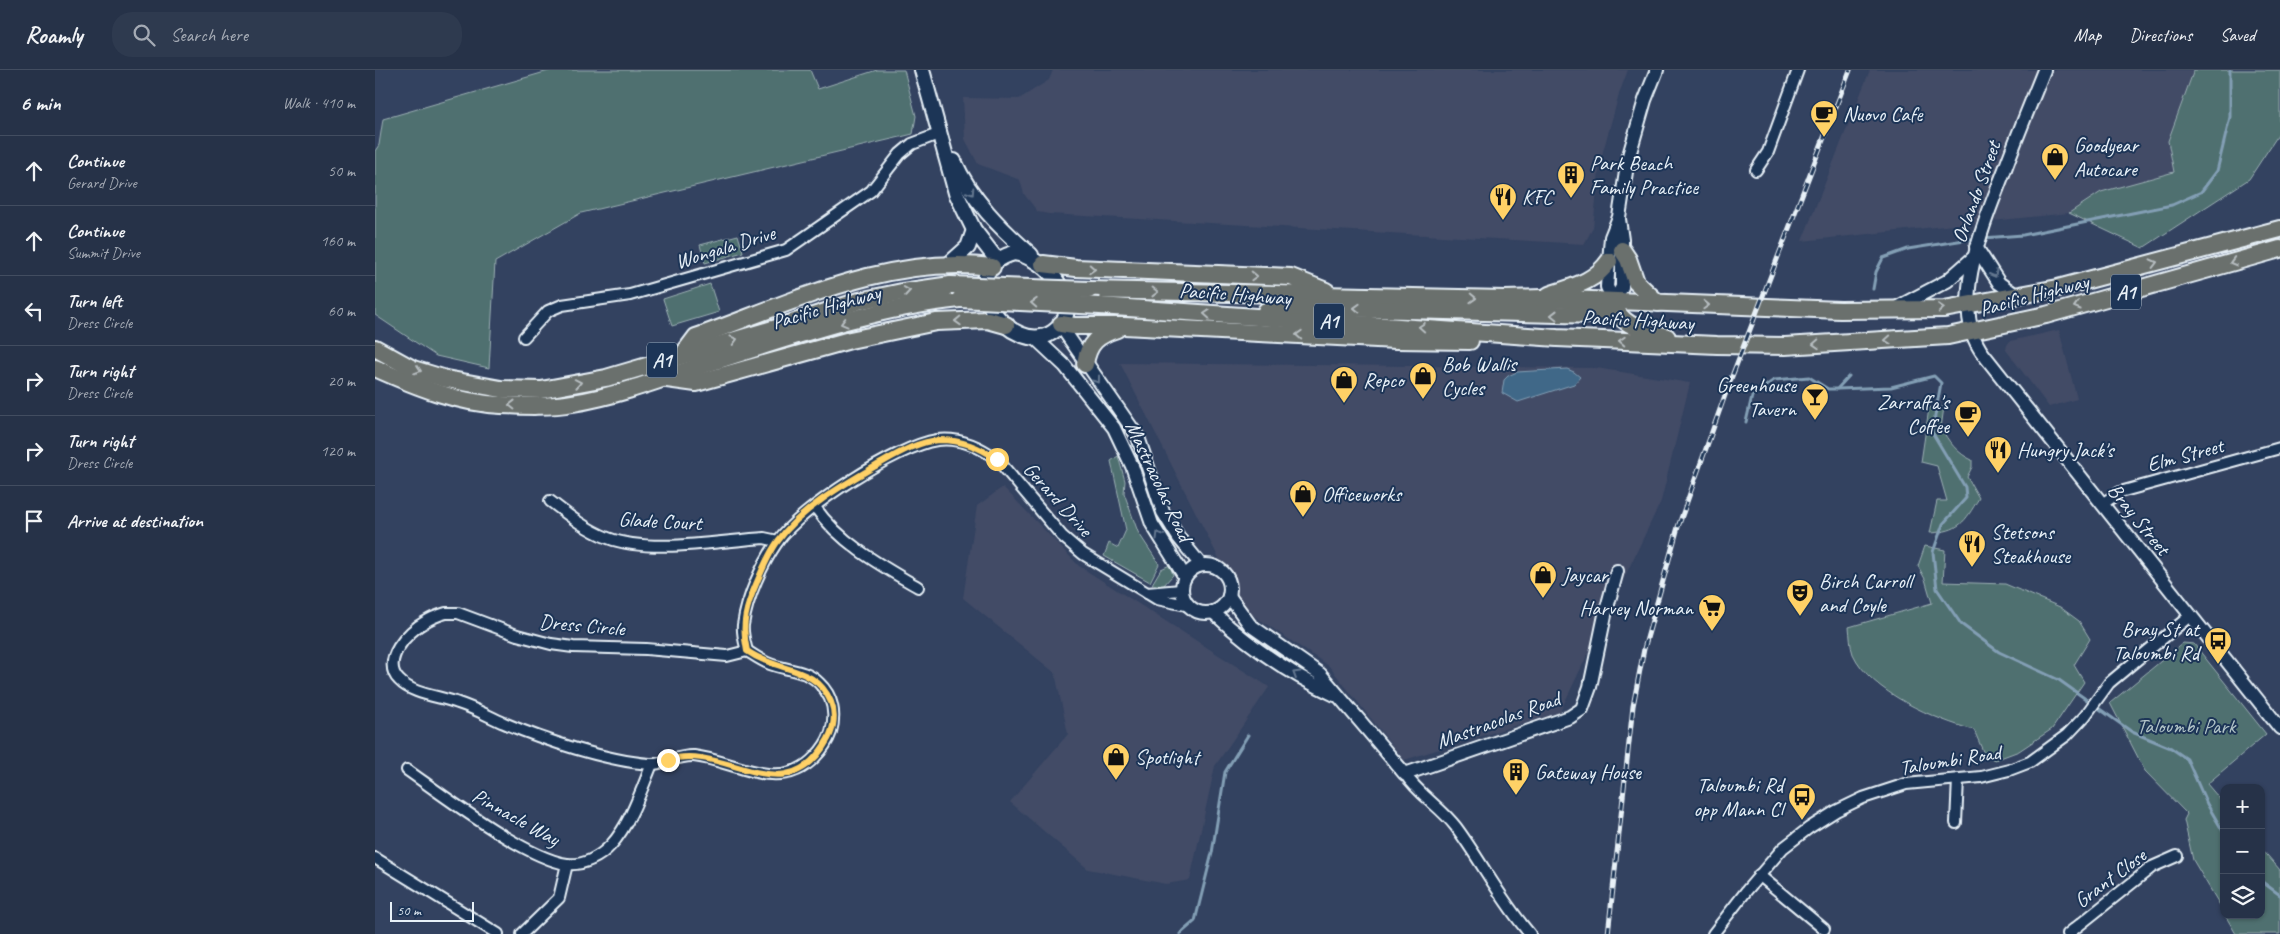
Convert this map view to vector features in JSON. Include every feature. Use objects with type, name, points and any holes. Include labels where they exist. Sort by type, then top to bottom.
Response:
[{"type":"highway","name":"Pacific Highway","points":[[375,348],[413,369],[446,379],[492,388],[541,390],[606,378],[773,329],[859,301],[951,285],[1089,290],[1505,299],[1542,298],[1892,310],[1945,309],[2058,288],[2280,229]]},
{"type":"highway","name":"Pacific Highway","points":[[375,368],[418,388],[457,398],[499,405],[573,403],[880,313],[918,304],[960,300],[1100,306],[1557,338],[1688,344],[1785,346],[1949,336],[1971,333],[2046,314],[2280,249]]},
{"type":"highway","points":[[1622,250],[1628,259],[1636,282],[1657,303]]},
{"type":"highway","points":[[1542,298],[1591,280],[1602,272],[1609,261]]},
{"type":"highway","points":[[1040,262],[1076,268],[1291,277],[1337,295]]},
{"type":"highway","points":[[684,354],[697,337],[822,292],[894,270],[949,264],[995,264]]},
{"type":"highway","points":[[1234,316],[1291,307],[1596,316],[1606,311],[1614,301]]},
{"type":"highway","points":[[1614,301],[1615,308],[1623,320],[1640,328],[1688,344]]},
{"type":"highway","points":[[663,378],[696,383],[850,340],[936,322],[987,320],[1006,325]]},
{"type":"highway","points":[[1060,325],[1124,326],[1396,340],[1557,338]]},
{"type":"highway","points":[[1085,364],[1087,351],[1094,341],[1103,334],[1124,326]]},
{"type":"main road","points":[[922,70],[941,133],[956,193],[974,230],[995,264]]},
{"type":"main road","points":[[941,133],[958,170],[975,198],[1002,230],[1040,262],[1057,280],[1064,297],[1066,310],[1060,325],[1053,332],[1034,337],[1017,333],[1006,325],[988,305],[985,296],[985,284],[995,264],[1014,253],[1025,254],[1040,262]]},
{"type":"main road","points":[[949,264],[968,247],[974,230]]},
{"type":"street","points":[[1614,301],[1607,287],[1611,237],[1619,217],[1628,159],[1645,100],[1657,70]]},
{"type":"street","points":[[1756,170],[1768,152],[1798,70]]},
{"type":"street","name":"Orlando Street","points":[[1971,333],[1969,287],[1975,252],[1983,226],[2044,70]]},
{"type":"street","name":"Wongala Drive","points":[[524,336],[548,311],[562,304],[630,295],[785,250],[871,191],[900,154],[912,144],[941,133]]},
{"type":"street","points":[[1614,301],[1622,287],[1622,250],[1619,217]]},
{"type":"street","points":[[1892,310],[1947,281],[1975,252],[1999,283],[2017,296]]},
{"type":"street","name":"Mastracolas Road","points":[[1060,325],[1085,364],[1138,437],[1163,512],[1179,538],[1201,565]]},
{"type":"street","name":"Bray Street","points":[[1971,333],[1981,352],[2280,728]]},
{"type":"street","name":"Mastracolas Road","points":[[1034,337],[1065,366],[1114,428],[1132,466],[1152,524],[1185,577]]},
{"type":"street","name":"Gerard Drive","points":[[778,541],[815,507],[865,472],[911,448],[938,440],[954,440],[984,450],[1006,469],[1062,536],[1087,557],[1147,593],[1168,603],[1186,604]]},
{"type":"street","name":"Elm Street","points":[[2102,504],[2120,492],[2280,448]]},
{"type":"street","name":"Glade Court","points":[[550,501],[589,528],[621,542],[667,544],[764,538],[778,541]]},
{"type":"street","points":[[815,507],[834,530],[851,545],[918,587]]},
{"type":"street","points":[[747,651],[743,627],[749,601],[778,541]]},
{"type":"street","points":[[1201,565],[1209,565],[1223,571],[1230,583],[1229,596],[1221,609],[1214,613],[1199,613],[1186,604],[1181,590],[1185,577],[1189,571],[1201,565]]},
{"type":"street","name":"Mastracolas Road","points":[[1405,774],[1570,717],[1582,709],[1590,687],[1605,615],[1617,571]]},
{"type":"street","points":[[1147,593],[1181,590]]},
{"type":"street","points":[[1229,596],[1250,626],[1320,674],[1421,795],[1455,826],[1495,890],[1531,934]]},
{"type":"street","name":"Dress Circle","points":[[446,613],[458,613],[531,640],[573,647],[646,649],[727,656],[747,651],[770,664],[804,673],[818,681],[827,692],[833,707],[834,721],[830,736],[821,751],[805,768],[789,774],[772,776],[694,756],[683,755],[653,764],[601,754],[542,737],[457,702],[411,689],[398,679],[393,672],[396,651],[424,622],[446,613]]},
{"type":"street","points":[[1214,613],[1235,633],[1262,654],[1339,697]]},
{"type":"street","name":"Taloumbi Road","points":[[1713,934],[1759,875],[1783,848],[1836,811],[1863,798],[1906,784],[1958,779],[2009,770],[2030,762],[2067,735],[2085,716],[2109,683],[2191,616]]},
{"type":"street","name":"Pinnacle Way","points":[[407,770],[511,839],[545,858],[567,864],[582,864],[597,856],[611,845],[632,810],[653,764]]},
{"type":"street","points":[[1956,823],[1958,779]]},
{"type":"street","name":"Grant Close","points":[[2068,934],[2152,867],[2177,856]]},
{"type":"street","points":[[375,858],[498,934]]},
{"type":"street","points":[[521,934],[559,898],[567,864]]},
{"type":"street","points":[[1759,875],[1825,929]]},
{"type":"shaded area","points":[[1053,70],[1628,70],[1620,91],[1600,162],[1593,228],[1584,244],[1038,212],[1024,194],[1020,180],[978,164],[965,139],[963,98],[1019,99],[1049,80]]},
{"type":"shaded area","points":[[1870,70],[2194,70],[2168,141],[2174,172],[2101,192],[2069,213],[1802,241]]},
{"type":"shaded area","points":[[2059,330],[2077,399],[2049,407],[2006,350],[2010,341]]},
{"type":"shaded area","points":[[1120,363],[1596,368],[1690,383],[1661,501],[1560,712],[1404,760],[1329,666],[1245,610]]},
{"type":"shaded area","points":[[1567,369],[1580,377],[1574,384],[1518,402],[1502,393],[1504,380],[1517,372]]},
{"type":"shaded area","points":[[1003,487],[1079,566],[1269,687],[1215,766],[1190,880],[1166,884],[1088,869],[1010,802],[1068,734],[1055,673],[963,598],[977,506]]},
{"type":"green space","points":[[552,70],[810,70],[818,89],[877,70],[904,70],[916,116],[913,134],[581,213],[495,262],[489,368],[436,356],[375,315],[375,151],[379,145],[383,119]]},
{"type":"green space","points":[[2194,70],[2280,70],[2280,132],[2249,179],[2143,248],[2069,213],[2101,192],[2174,172],[2168,141]]},
{"type":"green space","points":[[738,235],[743,252],[705,263],[700,245]]},
{"type":"green space","points":[[710,284],[719,312],[672,326],[663,299]]},
{"type":"green space","points":[[1944,407],[1941,428],[1954,447],[1972,460],[1972,467],[1967,477],[1979,498],[1965,520],[1955,528],[1930,533],[1937,501],[1947,501],[1937,466],[1921,462],[1929,408]]},
{"type":"green space","points":[[1118,456],[1125,481],[1124,493],[1138,532],[1159,564],[1150,582],[1104,556],[1109,543],[1118,548],[1126,530],[1111,461]]},
{"type":"green space","points":[[1925,546],[1945,550],[1943,582],[2005,584],[2060,607],[2079,621],[2090,639],[2074,665],[2084,682],[2052,729],[2019,751],[1995,760],[1985,756],[1974,730],[1923,712],[1889,692],[1862,668],[1853,654],[1849,627],[1932,603],[1925,579],[1918,566]]},
{"type":"green space","points":[[1170,565],[1173,575],[1163,586],[1152,584],[1161,569]]},
{"type":"green space","name":"Taloumbi Park","points":[[2183,643],[2194,644],[2266,734],[2207,784],[2220,799],[2220,905],[2193,860],[2184,820],[2187,814],[2145,771],[2110,703]]},
{"type":"green space","points":[[2265,853],[2280,870],[2280,934],[2236,934],[2227,919],[2265,919]]},
{"type":"waterway","points":[[1983,238],[2023,235],[2172,205],[2201,192],[2217,171],[2230,117],[2230,70]]},
{"type":"waterway","points":[[1873,289],[1876,272],[1883,258],[1908,249],[1977,238]]},
{"type":"waterway","points":[[1746,422],[1752,396],[1774,380],[1809,377],[1828,389],[1837,389],[1849,376]]},
{"type":"waterway","points":[[1837,389],[1891,387],[1934,376],[1941,383],[1932,432],[1965,487],[1966,498],[1943,524],[1933,552],[1937,589],[1961,624],[1999,652],[2059,680],[2132,732],[2171,748],[2187,759],[2207,804],[2222,829]]},
{"type":"waterway","points":[[1180,934],[1195,921],[1212,853],[1225,772],[1248,735]]},
{"type":"waterway","points":[[2265,884],[2280,895]]},
{"type":"railway","points":[[1608,934],[1633,706],[1644,649],[1678,527],[1729,384],[1850,70]]},
{"type":"place","name":"Nuovo Cafe","points":[[1824,138]]},
{"type":"place","name":"Goodyear Autocare","points":[[2055,181]]},
{"type":"place","name":"Park Beach Family Practice","points":[[1571,199]]},
{"type":"place","name":"KFC","points":[[1503,221]]},
{"type":"place","name":"Bob Wallis Cycles","points":[[1423,400]]},
{"type":"place","name":"Repco","points":[[1344,404]]},
{"type":"place","name":"Greenhouse Tavern","points":[[1815,421]]},
{"type":"place","name":"Zarraffa's Coffee","points":[[1968,438]]},
{"type":"place","name":"Hungry Jack's","points":[[1998,474]]},
{"type":"place","name":"Officeworks","points":[[1303,518]]},
{"type":"place","name":"Stetsons Steakhouse","points":[[1972,568]]},
{"type":"place","name":"Jaycar","points":[[1543,599]]},
{"type":"place","name":"Birch Carroll and Coyle","points":[[1800,617]]},
{"type":"place","name":"Harvey Norman","points":[[1712,632]]},
{"type":"place","name":"Bray St at Taloumbi Rd","points":[[2218,665]]},
{"type":"place","name":"Spotlight","points":[[1116,781]]},
{"type":"place","name":"Gateway House","points":[[1516,796]]},
{"type":"place","name":"Taloumbi Rd opp Mann Cl","points":[[1802,821]]},
{"type":"route","points":[[668,760],[683,755],[707,758],[772,776],[789,774],[805,768],[821,751],[830,736],[834,721],[833,707],[827,692],[818,681],[804,673],[759,660],[747,651],[744,636],[743,627],[749,601],[778,541],[804,515],[829,496],[865,472],[923,443],[938,440],[954,440],[974,445],[997,459]]}]
